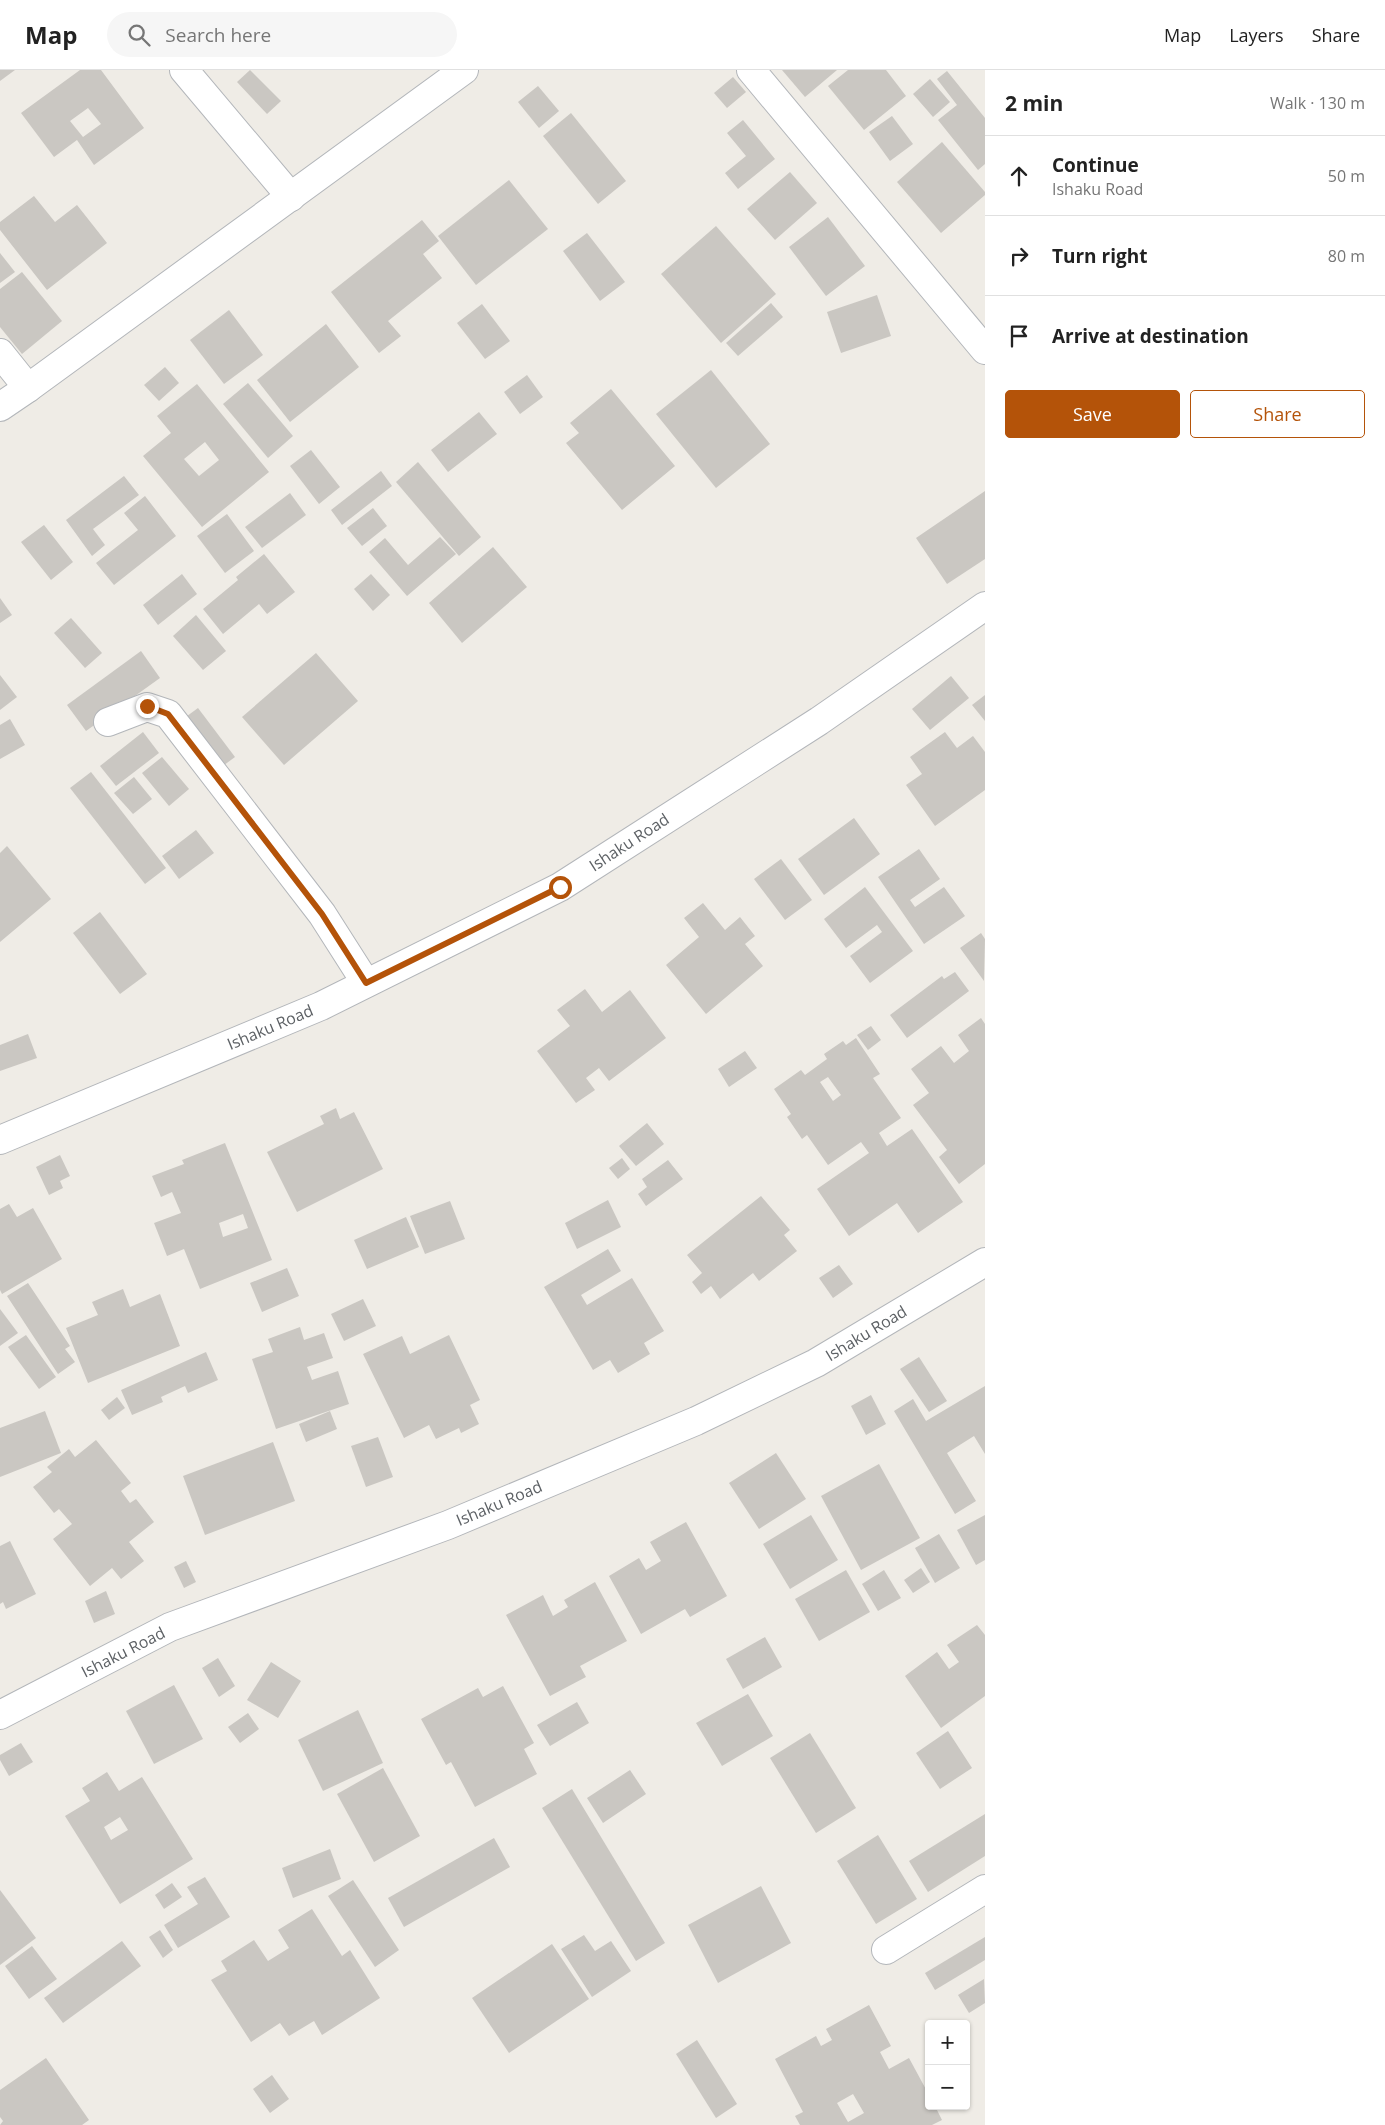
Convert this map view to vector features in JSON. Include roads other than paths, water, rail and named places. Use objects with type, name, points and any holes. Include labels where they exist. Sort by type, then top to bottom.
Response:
[{"type":"street","points":[[184,70],[291,197]]},
{"type":"street","points":[[0,406],[28,388],[464,70]]},
{"type":"street","points":[[751,70],[985,350]]},
{"type":"street","points":[[0,353],[28,388]]},
{"type":"street","name":"Ishaku Road","points":[[0,1140],[322,1006],[560,887],[819,721],[985,606]]},
{"type":"street","points":[[108,722],[147,706],[168,714],[322,914],[366,983]]},
{"type":"street","name":"Ishaku Road","points":[[0,1715],[170,1628],[448,1524],[696,1421],[816,1363],[985,1262]]},
{"type":"street","points":[[886,1950],[985,1889]]}]
